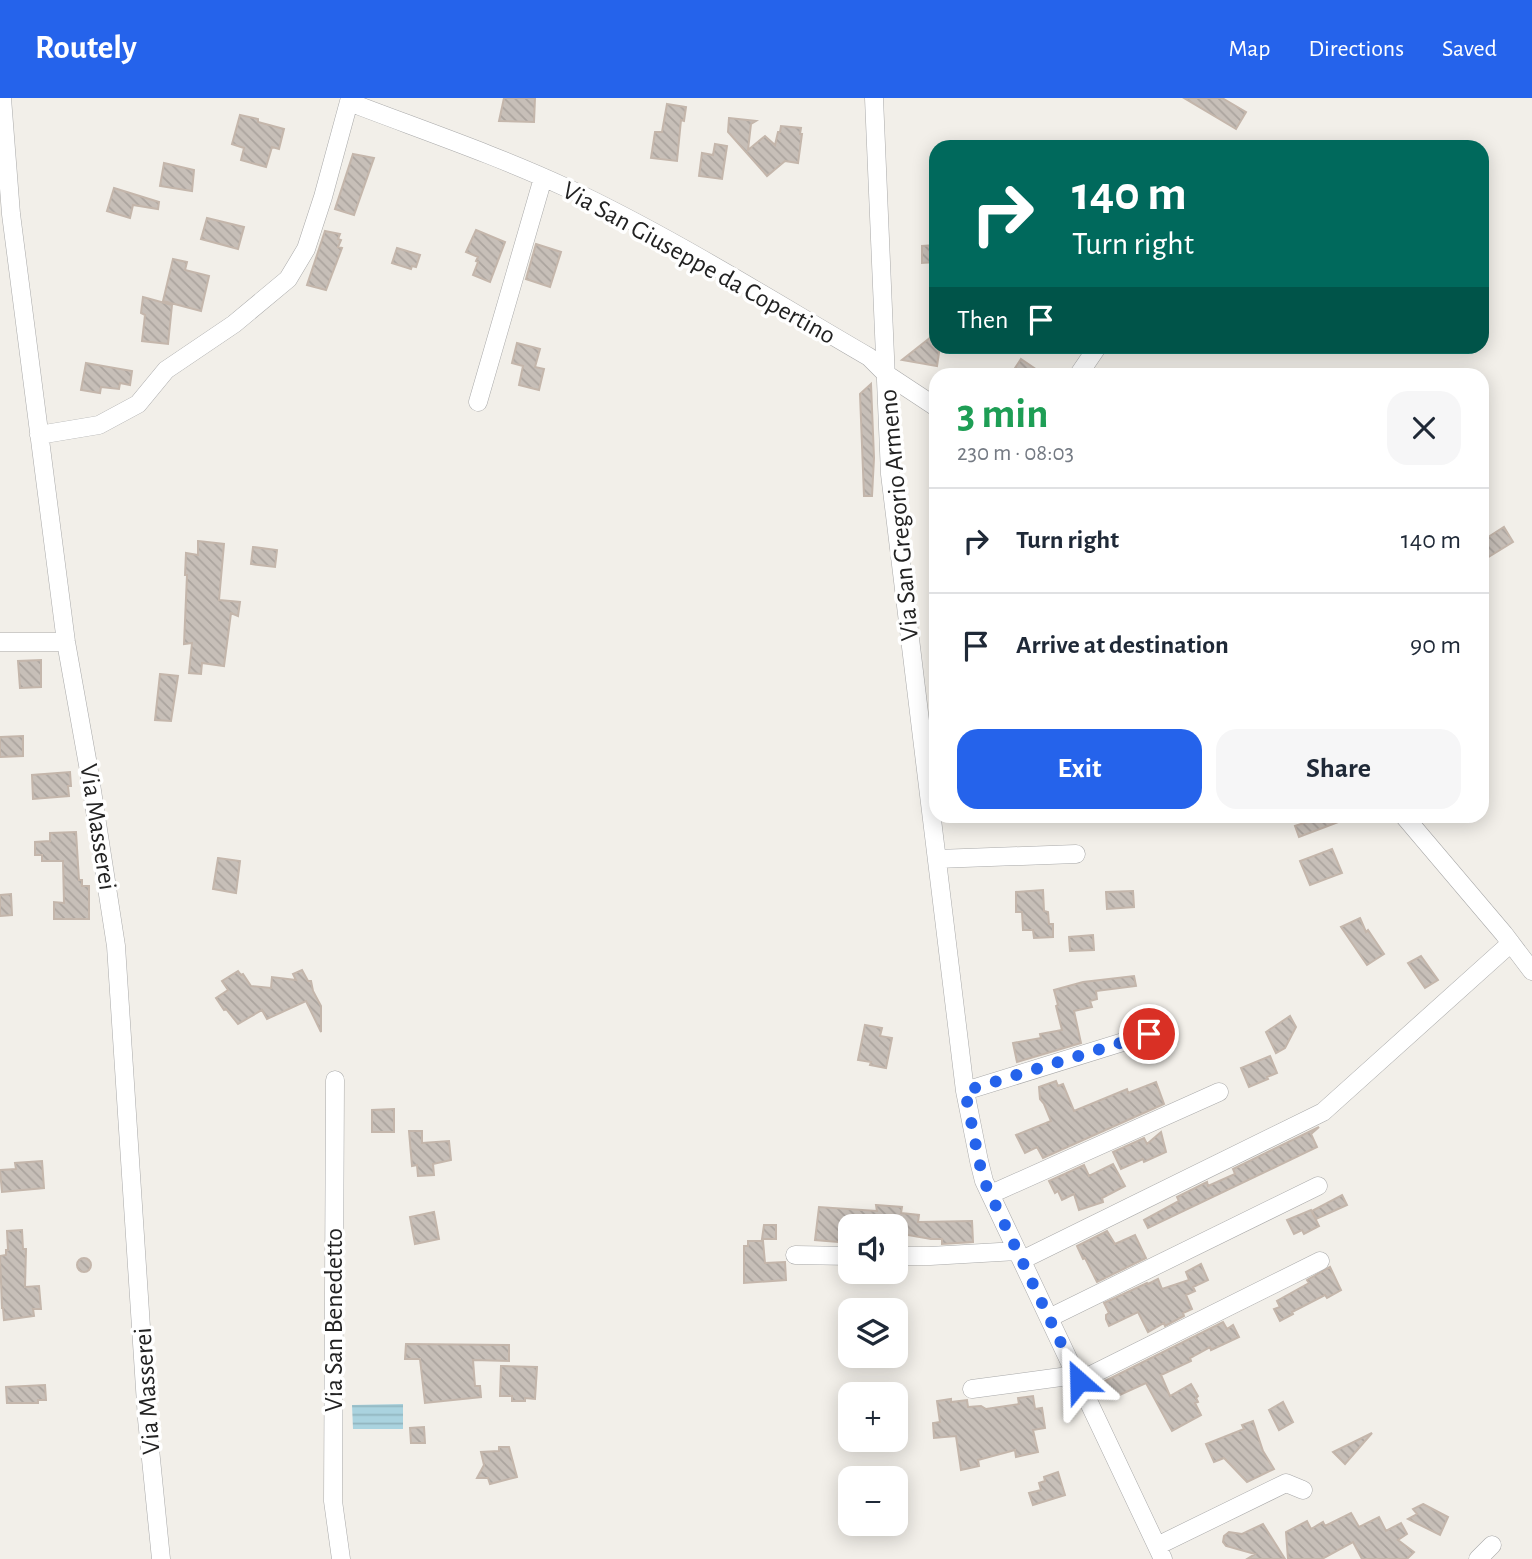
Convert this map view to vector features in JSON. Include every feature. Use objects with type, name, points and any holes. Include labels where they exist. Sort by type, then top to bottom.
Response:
[{"type":"street","name":"Via Masserei","points":[[2,98],[11,214],[66,642],[116,946],[148,1419],[161,1559]]},
{"type":"street","name":"Via San Gregorio Armeno","points":[[874,98],[890,474],[927,703],[929,734]]},
{"type":"street","points":[[39,435],[99,425],[138,404],[166,370],[234,324],[288,279],[306,249],[349,100]]},
{"type":"street","name":"Via San Giuseppe da Copertino","points":[[349,100],[543,178],[644,227],[869,358],[886,374],[929,402]]},
{"type":"street","points":[[478,402],[543,178]]},
{"type":"street","points":[[0,642],[66,642]]},
{"type":"street","name":"Via San Gregorio Armeno","points":[[935,823],[965,1091],[984,1181],[1160,1553]]},
{"type":"street","points":[[1410,823],[1532,971]]},
{"type":"street","points":[[937,859],[1076,854]]},
{"type":"street","points":[[908,1256],[1020,1255],[1323,1112],[1511,943]]},
{"type":"street","points":[[965,1091],[1149,1034]]},
{"type":"street","name":"Via San Benedetto","points":[[335,1080],[333,1502],[341,1559]]},
{"type":"street","points":[[991,1194],[1219,1092]]},
{"type":"street","points":[[1049,1318],[1318,1186]]},
{"type":"street","points":[[795,1255],[838,1256]]},
{"type":"street","points":[[972,1388],[1078,1378],[1320,1261]]},
{"type":"street","points":[[1160,1553],[1286,1483],[1303,1490]]},
{"type":"street","points":[[1478,1559],[1492,1545]]},
{"type":"water","points":[[403,1404],[403,1429],[353,1429],[352,1405]]},
{"type":"building","points":[[504,98],[535,98],[534,122],[499,121]]},
{"type":"building","points":[[1184,98],[1222,98],[1246,112],[1236,129]]},
{"type":"building","points":[[667,104],[686,107],[684,121],[681,120],[677,161],[651,158],[655,132],[662,132]]},
{"type":"building","points":[[240,115],[284,129],[279,149],[272,147],[266,167],[241,160],[244,148],[232,144]]},
{"type":"building","points":[[729,118],[756,121],[751,124],[748,150],[765,136],[775,145],[781,126],[801,128],[798,163],[785,161],[767,176],[728,132]]},
{"type":"building","points":[[715,144],[727,146],[722,179],[699,176],[702,153],[713,155]]},
{"type":"building","points":[[353,154],[374,158],[354,215],[335,209]]},
{"type":"building","points":[[164,163],[194,170],[192,191],[160,186]]},
{"type":"building","points":[[114,188],[159,202],[158,209],[133,205],[130,218],[107,211]]},
{"type":"building","points":[[207,218],[244,227],[238,249],[201,239]]},
{"type":"building","points":[[476,230],[505,242],[490,282],[473,275],[478,257],[466,252]]},
{"type":"building","points":[[325,231],[340,234],[338,247],[342,248],[326,290],[307,285]]},
{"type":"building","points":[[536,244],[561,252],[550,287],[526,279]]},
{"type":"building","points":[[922,246],[929,246],[929,262],[922,263]]},
{"type":"building","points":[[397,248],[420,255],[416,267],[412,266],[411,269],[392,263]]},
{"type":"building","points":[[173,259],[187,262],[185,270],[209,276],[201,311],[163,301]]},
{"type":"building","points":[[143,297],[172,305],[168,344],[142,341],[145,315],[141,313]]},
{"type":"building","points":[[929,339],[929,354],[939,354],[937,366],[902,360]]},
{"type":"building","points":[[517,343],[540,349],[535,367],[544,369],[539,390],[519,385],[523,366],[512,363]]},
{"type":"building","points":[[1021,359],[1034,368],[1015,368]]},
{"type":"building","points":[[86,363],[132,371],[130,385],[120,383],[119,389],[101,387],[100,393],[81,390]]},
{"type":"building","points":[[871,384],[874,458],[872,496],[864,496],[860,394]]},
{"type":"building","points":[[1504,527],[1513,542],[1489,557],[1489,537]]},
{"type":"building","points":[[198,541],[224,544],[219,600],[240,602],[238,616],[231,613],[224,666],[202,663],[201,674],[189,673],[192,643],[184,644],[186,553],[198,555]]},
{"type":"building","points":[[253,547],[277,550],[275,567],[251,564]]},
{"type":"building","points":[[41,660],[41,687],[20,688],[18,661]]},
{"type":"building","points":[[160,674],[178,676],[171,721],[155,720]]},
{"type":"building","points":[[23,736],[23,756],[0,757],[0,737]]},
{"type":"building","points":[[70,772],[69,796],[33,799],[32,775]]},
{"type":"building","points":[[1304,823],[1336,823],[1299,837],[1295,826]]},
{"type":"building","points":[[76,832],[79,880],[82,880],[82,886],[89,886],[89,919],[54,919],[54,902],[64,903],[63,861],[42,861],[42,855],[35,855],[35,842],[50,841],[50,833]]},
{"type":"building","points":[[1332,849],[1342,873],[1310,885],[1300,861]]},
{"type":"building","points":[[218,858],[240,861],[236,893],[213,889]]},
{"type":"building","points":[[1043,890],[1044,911],[1048,912],[1049,924],[1053,924],[1053,937],[1034,938],[1033,930],[1023,930],[1022,912],[1016,912],[1016,892]]},
{"type":"building","points":[[1133,891],[1134,907],[1107,909],[1106,892]]},
{"type":"building","points":[[11,894],[12,915],[0,916],[0,895]]},
{"type":"building","points":[[1360,918],[1366,932],[1368,930],[1384,954],[1367,965],[1341,927]]},
{"type":"building","points":[[1093,935],[1094,950],[1070,951],[1069,937]]},
{"type":"building","points":[[1421,956],[1438,980],[1425,988],[1408,963]]},
{"type":"building","points":[[302,970],[308,981],[311,981],[321,1006],[321,1032],[306,1001],[267,1019],[262,1010],[238,1024],[216,998],[228,990],[222,981],[238,971],[251,986],[271,988],[272,977],[296,980],[293,974]]},
{"type":"building","points":[[1134,976],[1136,986],[1096,991],[1097,999],[1090,1001],[1092,1007],[1074,1011],[1081,1043],[1017,1062],[1013,1043],[1041,1038],[1040,1034],[1062,1030],[1054,990],[1083,982]]},
{"type":"building","points":[[1290,1016],[1296,1027],[1285,1048],[1276,1053],[1266,1032]]},
{"type":"building","points":[[865,1025],[882,1028],[880,1036],[892,1038],[886,1068],[858,1060]]},
{"type":"building","points":[[1270,1056],[1277,1073],[1249,1087],[1241,1068]]},
{"type":"building","points":[[1056,1081],[1058,1086],[1063,1084],[1074,1111],[1127,1089],[1128,1093],[1156,1082],[1164,1104],[1043,1158],[1037,1147],[1025,1153],[1016,1135],[1051,1121],[1040,1099],[1039,1087]]},
{"type":"building","points":[[394,1109],[394,1132],[372,1132],[372,1110]]},
{"type":"building","points":[[1319,1127],[1311,1134],[1317,1147],[1148,1228],[1144,1220],[1179,1201],[1177,1197],[1207,1182],[1208,1186],[1235,1174],[1233,1169]]},
{"type":"building","points":[[409,1131],[422,1131],[422,1143],[449,1141],[451,1160],[433,1164],[434,1175],[418,1176],[417,1165],[412,1166]]},
{"type":"building","points":[[1161,1132],[1166,1152],[1121,1169],[1113,1152],[1144,1138],[1147,1144]]},
{"type":"building","points":[[42,1161],[44,1188],[2,1192],[0,1170],[16,1169],[15,1163]]},
{"type":"building","points":[[1113,1164],[1125,1186],[1102,1198],[1103,1202],[1079,1210],[1074,1194],[1062,1200],[1049,1181],[1084,1165],[1089,1176]]},
{"type":"building","points":[[1342,1195],[1347,1205],[1316,1219],[1312,1211]]},
{"type":"building","points":[[876,1205],[902,1207],[901,1213],[919,1215],[918,1222],[972,1221],[973,1242],[942,1244],[942,1239],[908,1235],[908,1214],[838,1214],[838,1242],[815,1240],[819,1207],[877,1211]]},
{"type":"building","points":[[1311,1210],[1319,1226],[1304,1234],[1302,1230],[1294,1234],[1287,1220]]},
{"type":"building","points":[[434,1212],[439,1239],[415,1244],[410,1217]]},
{"type":"building","points":[[764,1225],[776,1225],[776,1239],[762,1239]]},
{"type":"building","points":[[22,1230],[23,1249],[26,1249],[25,1287],[39,1286],[41,1309],[33,1309],[34,1316],[4,1320],[0,1256],[6,1255],[8,1250],[7,1231]]},
{"type":"building","points":[[1107,1231],[1115,1244],[1135,1235],[1146,1258],[1097,1282],[1077,1246]]},
{"type":"building","points":[[748,1241],[763,1241],[765,1263],[785,1262],[786,1280],[744,1283],[744,1246],[748,1246]]},
{"type":"building","points":[[84,1258],[89,1260],[89,1270],[84,1272],[79,1270],[77,1265],[79,1260]]},
{"type":"building","points":[[1201,1264],[1208,1280],[1193,1287],[1195,1291],[1186,1295],[1192,1309],[1183,1313],[1184,1316],[1148,1332],[1138,1312],[1109,1326],[1106,1315],[1109,1313],[1104,1303],[1158,1279],[1162,1289],[1189,1280],[1186,1272]]},
{"type":"building","points":[[1330,1267],[1341,1290],[1327,1298],[1325,1295],[1280,1321],[1274,1309],[1280,1307],[1277,1301],[1309,1283],[1307,1280]]},
{"type":"building","points":[[1223,1322],[1227,1329],[1233,1325],[1239,1337],[1211,1350],[1210,1347],[1190,1358],[1191,1361],[1161,1375],[1170,1396],[1191,1384],[1198,1396],[1198,1402],[1195,1403],[1201,1415],[1172,1431],[1146,1383],[1113,1398],[1103,1382]]},
{"type":"building","points":[[406,1344],[509,1345],[509,1361],[473,1360],[475,1386],[480,1386],[481,1397],[425,1403],[420,1359],[405,1359]]},
{"type":"building","points":[[501,1366],[537,1367],[535,1399],[512,1401],[512,1396],[500,1396]]},
{"type":"building","points":[[45,1385],[46,1400],[38,1400],[38,1403],[7,1403],[6,1387]]},
{"type":"building","points":[[1033,1396],[1035,1409],[1042,1408],[1045,1428],[1033,1430],[1038,1452],[1016,1457],[1015,1450],[978,1460],[979,1466],[961,1470],[956,1436],[934,1438],[933,1423],[940,1422],[937,1401],[967,1400],[968,1407],[981,1406],[986,1409],[1019,1404],[1018,1398]]},
{"type":"building","points":[[1283,1402],[1293,1422],[1279,1430],[1269,1410]]},
{"type":"building","points":[[1253,1421],[1263,1451],[1274,1469],[1247,1482],[1224,1458],[1214,1462],[1206,1444],[1244,1429],[1242,1425]]},
{"type":"building","points":[[424,1427],[425,1443],[411,1443],[410,1428]]},
{"type":"building","points":[[1372,1433],[1345,1464],[1333,1452]]},
{"type":"building","points":[[499,1447],[509,1447],[517,1477],[490,1484],[488,1478],[477,1478],[484,1465],[481,1452],[499,1451]]},
{"type":"building","points":[[1058,1472],[1065,1495],[1033,1505],[1029,1493],[1041,1490],[1039,1483],[1045,1481],[1044,1477]]},
{"type":"building","points":[[1423,1504],[1448,1517],[1440,1535],[1408,1519],[1417,1514],[1413,1509]]},
{"type":"building","points":[[1351,1513],[1359,1527],[1379,1517],[1386,1531],[1401,1523],[1407,1534],[1398,1540],[1414,1552],[1407,1559],[1362,1559],[1353,1542],[1322,1559],[1288,1559],[1286,1532],[1307,1521],[1311,1529],[1323,1522],[1325,1526]]},
{"type":"building","points":[[1263,1524],[1285,1559],[1247,1559],[1255,1554],[1226,1546],[1223,1542],[1224,1536],[1229,1532],[1242,1534]]},
{"type":"route","points":[[1079,1381],[984,1181],[965,1091],[1149,1034]]}]
